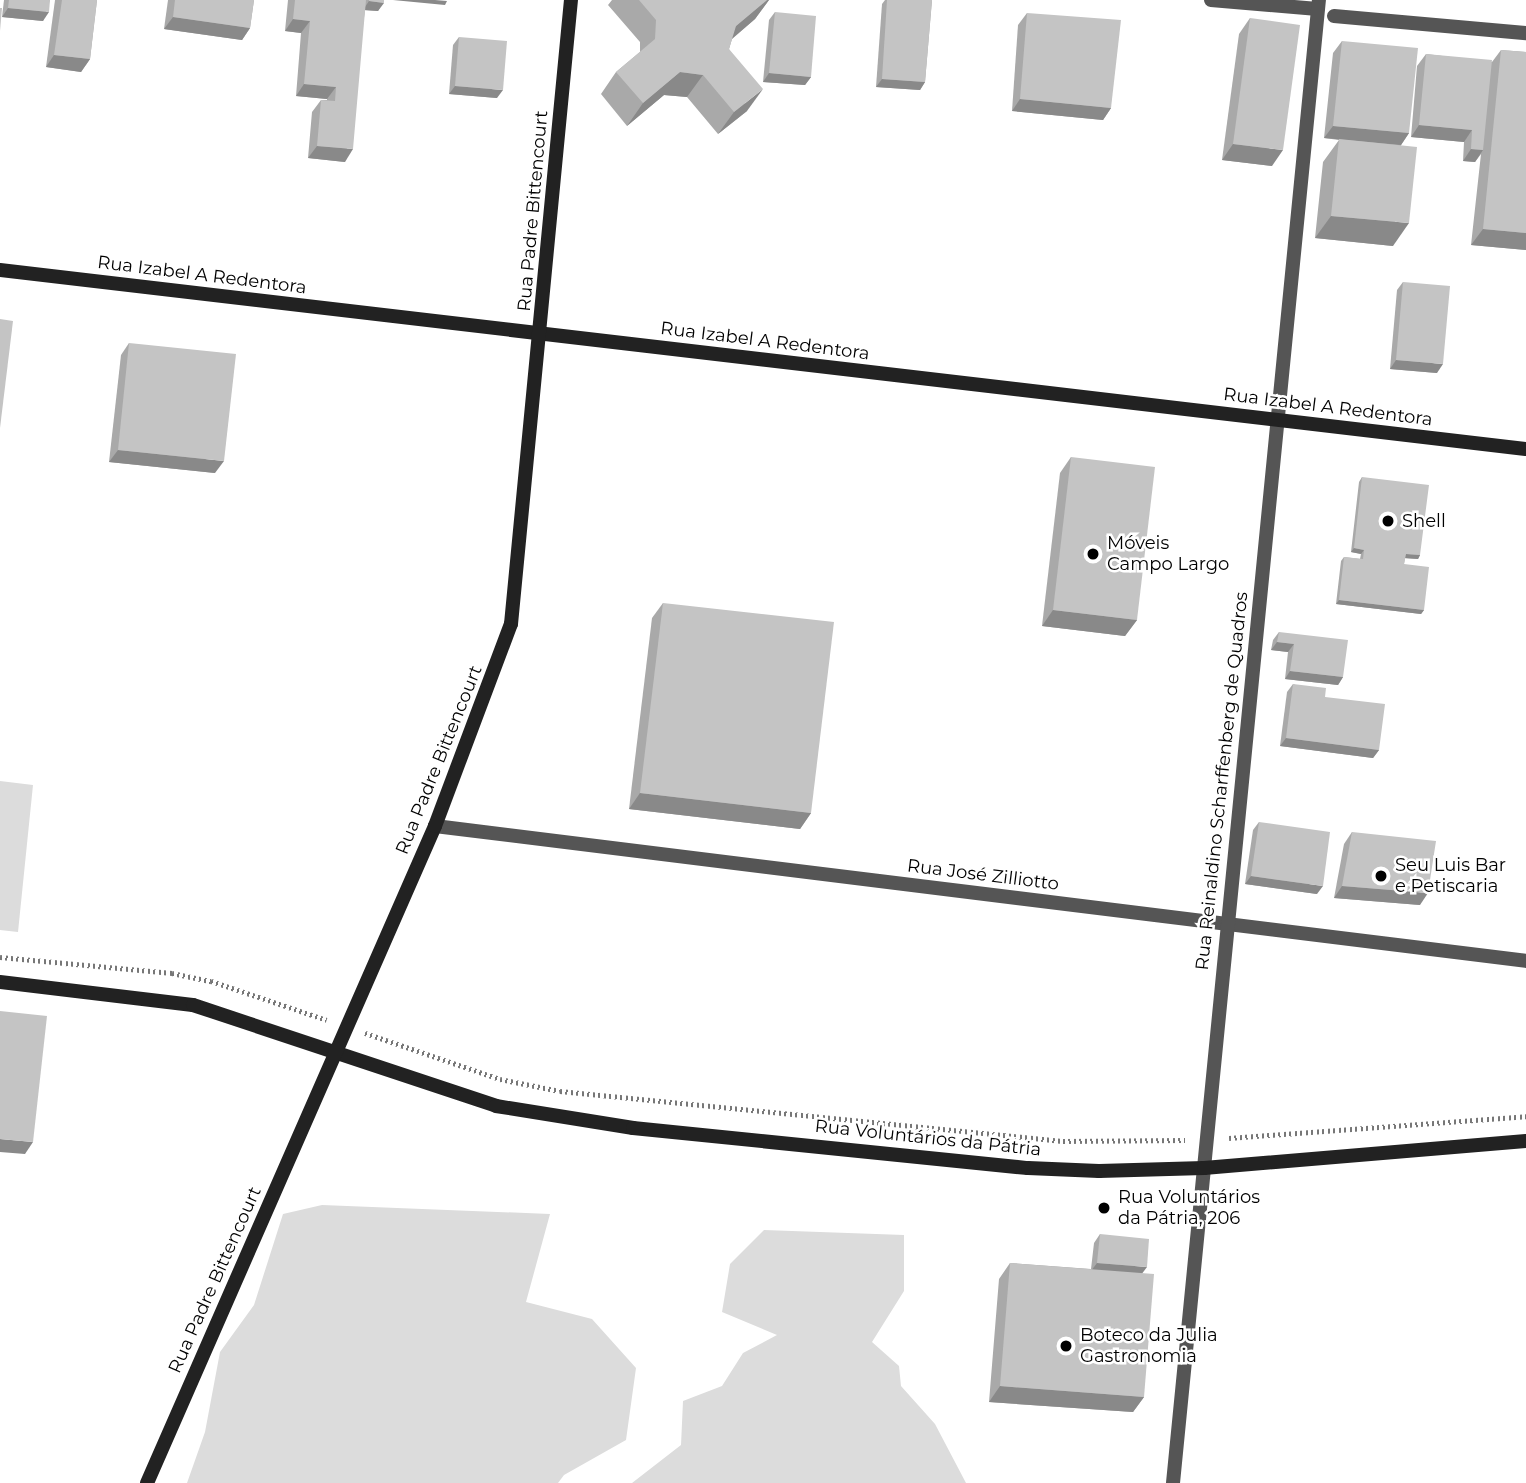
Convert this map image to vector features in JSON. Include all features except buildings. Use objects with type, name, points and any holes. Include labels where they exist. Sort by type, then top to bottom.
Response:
[{"type":"main road","name":"Rua Padre Bittencourt","points":[[147,1483],[435,827],[511,624],[541,334],[571,0]]},
{"type":"main road","name":"Rua Izabel A Redentora","points":[[0,270],[1526,449]]},
{"type":"main road","name":"Rua Voluntários da Pátria","points":[[0,982],[193,1006],[431,1088],[558,1119],[1039,1169],[1204,1168],[1526,1140]]},
{"type":"street","points":[[1210,0],[1318,5]]},
{"type":"street","name":"Rua Reinaldino Scharffenberg de Quadros","points":[[1173,1483],[1318,5]]},
{"type":"street","points":[[1334,16],[1526,33]]},
{"type":"street","name":"Rua José Zilliotto","points":[[435,827],[1526,961]]},
{"type":"path","points":[[372,1036],[500,1079],[561,1091],[1063,1141],[1173,1140]]},
{"type":"path","points":[[1229,1138],[1526,1116]]},
{"type":"shaded area","points":[[0,781],[33,785],[18,932],[0,930]]},
{"type":"shaded area","points":[[322,1205],[550,1214],[526,1302],[592,1319],[636,1368],[626,1440],[564,1475],[558,1483],[187,1483],[205,1432],[220,1352],[254,1305],[283,1214]]},
{"type":"shaded area","points":[[764,1230],[904,1235],[904,1291],[872,1342],[899,1366],[901,1386],[935,1424],[966,1483],[632,1483],[681,1445],[683,1401],[722,1386],[743,1353],[777,1335],[722,1312],[730,1264]]},
{"type":"place","name":"Shell","points":[[1388,521]]},
{"type":"place","name":"Móveis Campo Largo","points":[[1093,554]]},
{"type":"place","name":"Seu Luis Bar e Petiscaria","points":[[1381,876]]},
{"type":"place","name":"Rua Voluntários da Pátria, 206","points":[[1104,1208]]},
{"type":"place","name":"Boteco da Julia Gastronomia","points":[[1066,1346]]}]
